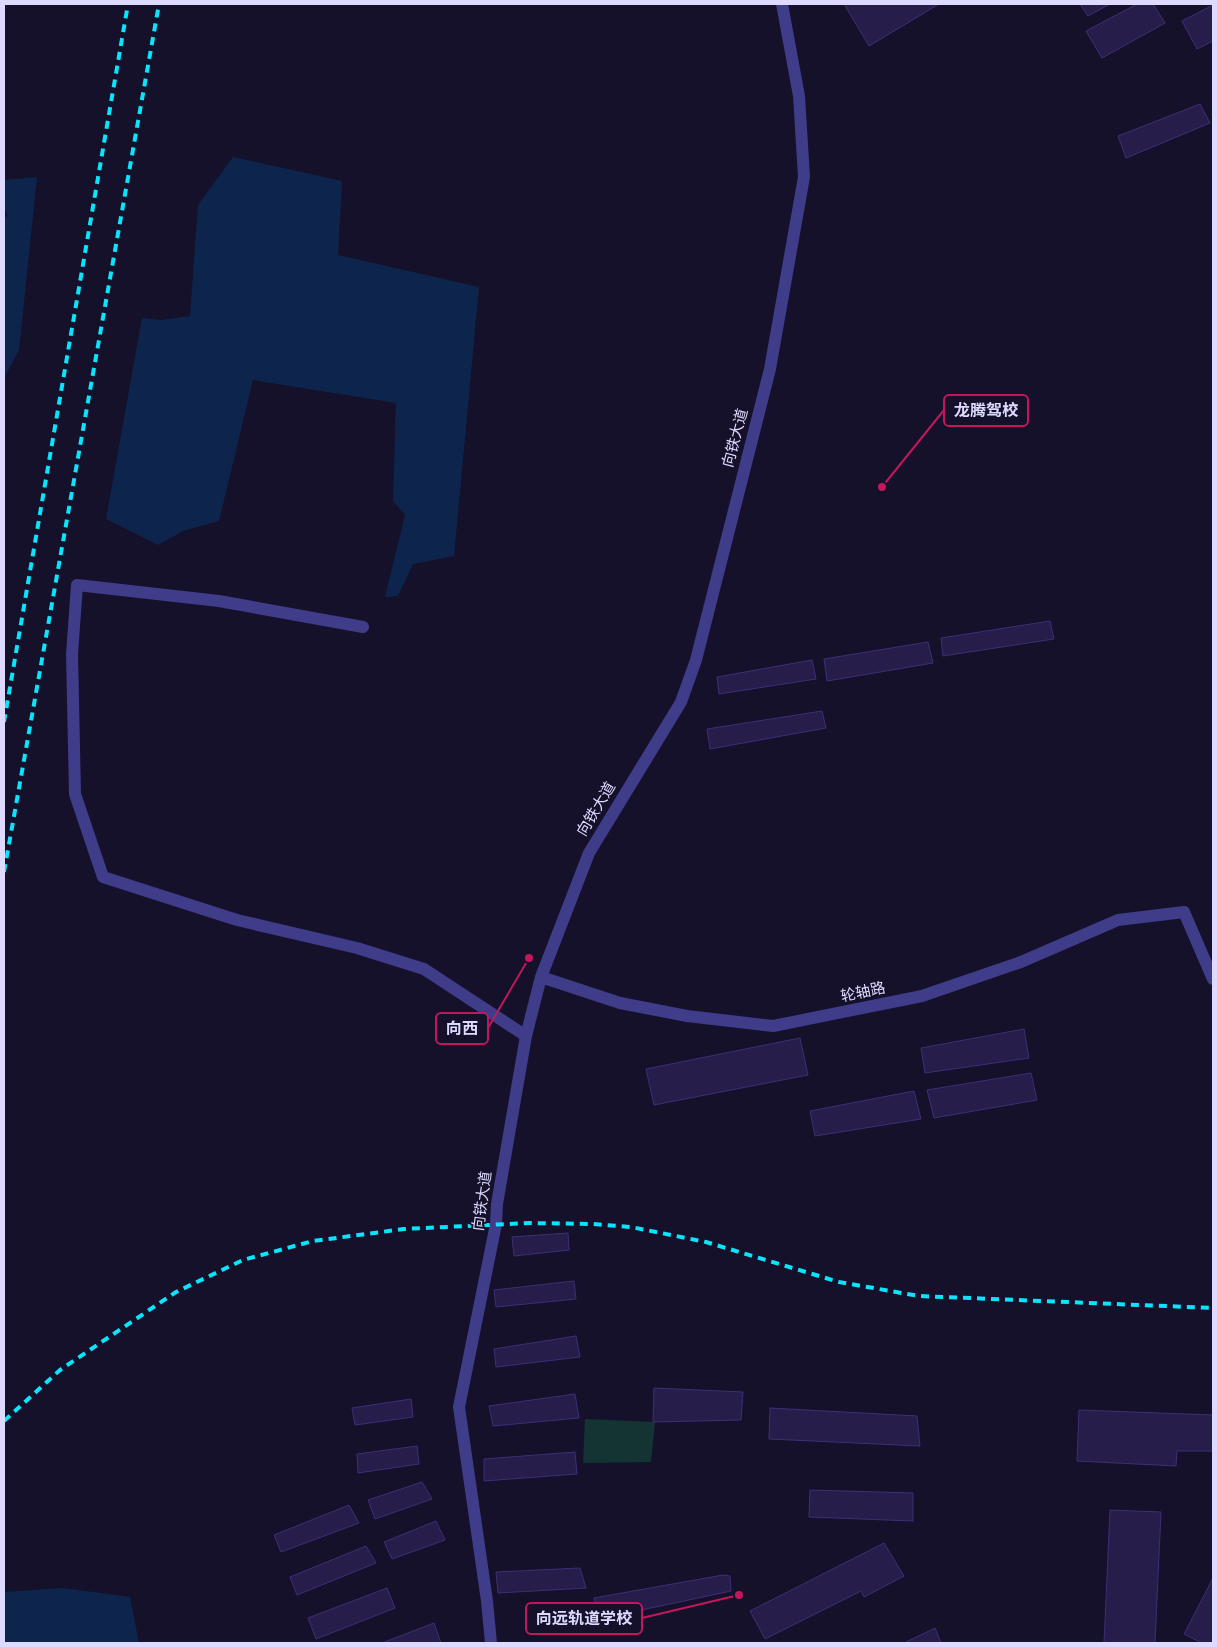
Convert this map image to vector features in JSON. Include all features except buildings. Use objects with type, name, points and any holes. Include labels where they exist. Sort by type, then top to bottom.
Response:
[{"type":"street","name":"向铁大道","points":[[491,1643],[487,1601],[459,1407],[496,1224],[497,1204],[526,1036],[541,977],[589,853],[681,702],[696,660],[770,369],[804,177],[799,96],[782,4]]},
{"type":"street","points":[[363,627],[219,600],[77,585],[72,654],[75,794],[103,877],[237,920],[357,948],[424,969],[526,1036]]},
{"type":"street","name":"轮轴路","points":[[541,977],[620,1003],[687,1016],[773,1026],[922,996],[1021,962],[1118,920],[1184,912],[1213,979]]},
{"type":"green space","points":[[585,1419],[655,1422],[651,1462],[583,1463]]},
{"type":"water","points":[[233,157],[342,181],[338,255],[479,287],[454,556],[413,564],[398,596],[385,597],[405,515],[393,501],[396,403],[253,380],[219,521],[183,531],[158,545],[106,519],[142,318],[161,320],[190,316],[198,205]]},
{"type":"water","points":[[37,177],[19,350],[4,378],[4,218],[8,216],[4,208],[4,180]]},
{"type":"water","points":[[63,1588],[130,1597],[139,1643],[4,1643],[4,1592]]},
{"type":"railway","points":[[4,722],[128,4]]},
{"type":"railway","points":[[4,872],[159,4]]},
{"type":"railway","points":[[4,1421],[60,1370],[176,1292],[243,1260],[313,1241],[404,1229],[529,1223],[593,1224],[631,1227],[706,1242],[839,1282],[919,1296],[1213,1308]]},
{"type":"place","name":"龙腾驾校","points":[[882,487]]},
{"type":"place","name":"向西","points":[[529,958]]},
{"type":"place","name":"向远轨道学校","points":[[739,1595]]}]
